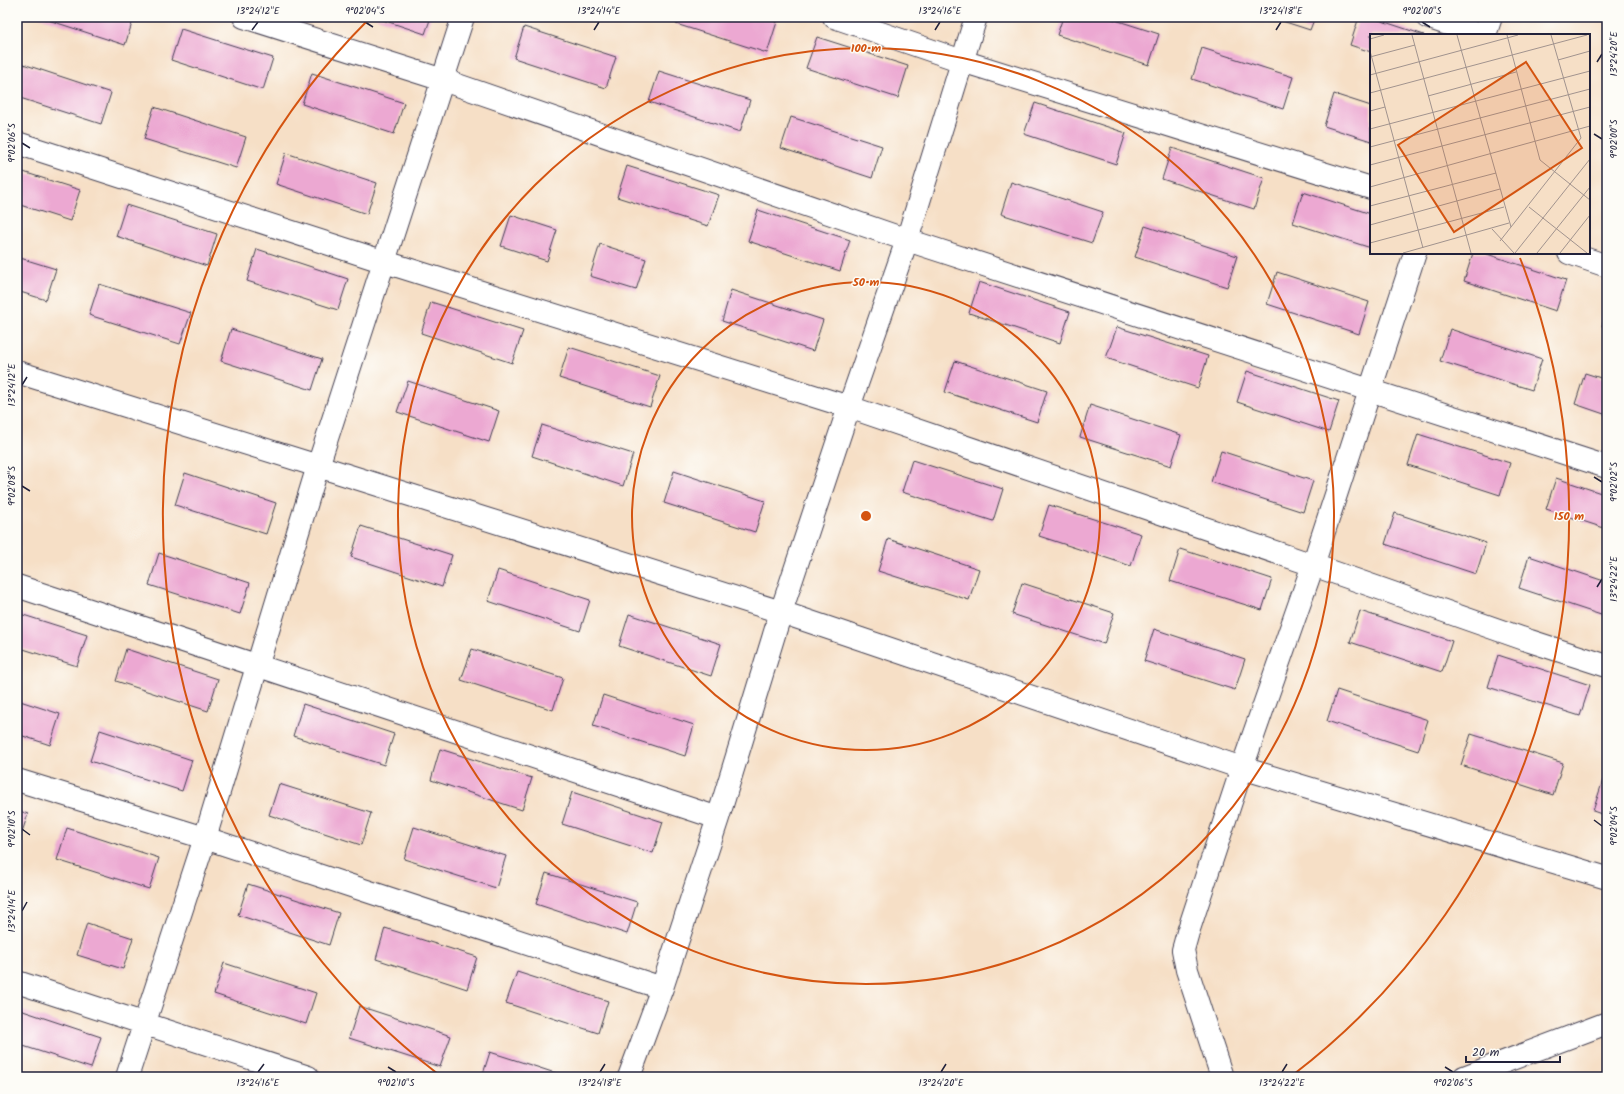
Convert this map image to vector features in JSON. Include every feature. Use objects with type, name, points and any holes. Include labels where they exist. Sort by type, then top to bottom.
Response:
[{"type":"street","points":[[244,17],[443,80],[907,240],[1607,467]]},
{"type":"street","points":[[127,1077],[205,838],[318,466],[464,17]]},
{"type":"street","points":[[834,17],[962,61],[1370,188]]},
{"type":"street","points":[[629,1077],[662,988],[718,818],[781,612],[849,407],[907,240],[976,17]]},
{"type":"street","points":[[1427,17],[1478,34]]},
{"type":"street","points":[[1485,34],[1491,17]]},
{"type":"street","points":[[17,142],[385,262],[849,407],[1313,565],[1530,642],[1607,666]]},
{"type":"street","points":[[1222,1077],[1187,970],[1184,950],[1188,932],[1242,768],[1313,565],[1415,254]]},
{"type":"street","points":[[1572,254],[1607,266]]},
{"type":"street","points":[[17,372],[781,612],[1242,768],[1607,878]]},
{"type":"street","points":[[17,586],[718,818]]},
{"type":"street","points":[[17,780],[205,838],[662,988]]},
{"type":"street","points":[[17,982],[308,1077]]},
{"type":"street","points":[[1464,1077],[1607,1023]]},
{"type":"building","points":[[39,17],[134,17],[125,45]]},
{"type":"building","points":[[374,17],[431,17],[425,34]]},
{"type":"building","points":[[678,17],[763,17],[777,22],[767,53],[676,24]]},
{"type":"building","points":[[1063,17],[1106,17],[1159,34],[1149,65],[1057,35]]},
{"type":"building","points":[[1270,17],[1315,17],[1310,30]]},
{"type":"building","points":[[1359,17],[1370,17],[1421,34],[1370,34],[1370,52],[1350,45]]},
{"type":"building","points":[[524,27],[616,57],[606,88],[514,58]]},
{"type":"building","points":[[181,29],[273,58],[263,90],[171,60]]},
{"type":"building","points":[[817,37],[908,66],[898,98],[806,68]]},
{"type":"building","points":[[1202,48],[1293,77],[1283,109],[1192,79]]},
{"type":"building","points":[[20,63],[111,93],[101,124],[17,97],[17,72]]},
{"type":"building","points":[[659,71],[750,100],[740,132],[649,102]]},
{"type":"building","points":[[312,73],[404,103],[394,134],[302,104]]},
{"type":"building","points":[[1334,94],[1370,106],[1370,141],[1324,126]]},
{"type":"building","points":[[1035,103],[1126,133],[1116,164],[1024,134]]},
{"type":"building","points":[[154,107],[246,137],[236,168],[144,139]]},
{"type":"building","points":[[791,117],[882,146],[872,178],[781,148]]},
{"type":"building","points":[[1172,148],[1264,178],[1254,209],[1162,179]]},
{"type":"building","points":[[286,153],[377,183],[367,214],[276,184]]},
{"type":"building","points":[[627,166],[719,195],[708,226],[617,197]]},
{"type":"building","points":[[17,170],[80,190],[70,221],[17,204]]},
{"type":"building","points":[[1011,182],[1103,212],[1092,243],[1001,214]]},
{"type":"building","points":[[1303,192],[1370,214],[1370,248],[1293,223]]},
{"type":"building","points":[[126,205],[217,234],[207,266],[116,236]]},
{"type":"building","points":[[758,210],[850,240],[840,271],[748,241]]},
{"type":"building","points":[[511,215],[557,230],[547,261],[501,246]]},
{"type":"building","points":[[1145,226],[1237,256],[1227,287],[1135,257]]},
{"type":"building","points":[[600,244],[646,259],[636,290],[590,276]]},
{"type":"building","points":[[257,249],[348,279],[338,310],[247,281]]},
{"type":"building","points":[[1473,254],[1487,254],[1566,280],[1556,311],[1464,281]]},
{"type":"building","points":[[17,257],[56,269],[46,300],[17,291]]},
{"type":"building","points":[[1277,272],[1369,302],[1359,334],[1267,304]]},
{"type":"building","points":[[979,282],[1070,312],[1060,343],[969,313]]},
{"type":"building","points":[[99,284],[191,313],[180,344],[89,315]]},
{"type":"building","points":[[731,290],[823,320],[813,351],[722,321]]},
{"type":"building","points":[[431,302],[523,331],[512,363],[421,333]]},
{"type":"building","points":[[1607,311],[1607,328],[1602,326]]},
{"type":"building","points":[[1117,327],[1208,356],[1198,388],[1106,358]]},
{"type":"building","points":[[231,329],[322,359],[312,390],[221,361]]},
{"type":"building","points":[[1450,329],[1542,359],[1532,390],[1440,361]]},
{"type":"building","points":[[569,347],[660,376],[650,407],[559,378]]},
{"type":"building","points":[[955,361],[1047,391],[1037,422],[945,392]]},
{"type":"building","points":[[1247,371],[1339,401],[1329,432],[1237,402]]},
{"type":"building","points":[[1585,373],[1607,380],[1607,415],[1575,404]]},
{"type":"building","points":[[408,381],[499,411],[489,442],[397,412]]},
{"type":"building","points":[[1090,405],[1181,435],[1171,466],[1080,437]]},
{"type":"building","points":[[542,425],[633,454],[623,486],[532,456]]},
{"type":"building","points":[[1418,434],[1510,463],[1500,495],[1408,465]]},
{"type":"building","points":[[1221,451],[1313,481],[1303,512],[1211,482]]},
{"type":"building","points":[[912,460],[1003,489],[993,521],[902,492]]},
{"type":"building","points":[[674,471],[765,501],[755,532],[664,503]]},
{"type":"building","points":[[185,473],[276,503],[266,534],[175,505]]},
{"type":"building","points":[[1556,478],[1607,495],[1607,529],[1546,509]]},
{"type":"building","points":[[1049,505],[1141,534],[1131,566],[1039,536]]},
{"type":"building","points":[[1395,513],[1486,543],[1476,574],[1385,544]]},
{"type":"building","points":[[361,526],[452,555],[442,587],[351,557]]},
{"type":"building","points":[[888,539],[979,569],[969,600],[878,571]]},
{"type":"building","points":[[1180,549],[1272,579],[1262,610],[1170,581]]},
{"type":"building","points":[[159,553],[250,583],[240,614],[149,585]]},
{"type":"building","points":[[1529,556],[1607,582],[1607,617],[1519,588]]},
{"type":"building","points":[[498,570],[590,600],[580,631],[488,601]]},
{"type":"building","points":[[1022,583],[1114,613],[1104,644],[1012,614]]},
{"type":"building","points":[[1360,611],[1452,641],[1442,672],[1350,642]]},
{"type":"building","points":[[17,613],[87,635],[77,666],[17,647]]},
{"type":"building","points":[[629,614],[721,644],[711,676],[619,646]]},
{"type":"building","points":[[1154,629],[1245,659],[1235,690],[1144,661]]},
{"type":"building","points":[[126,649],[218,679],[208,711],[116,681]]},
{"type":"building","points":[[472,649],[563,678],[553,710],[461,680]]},
{"type":"building","points":[[1498,655],[1590,685],[1580,716],[1488,687]]},
{"type":"building","points":[[1337,690],[1428,720],[1418,751],[1327,721]]},
{"type":"building","points":[[603,695],[694,725],[685,756],[593,726]]},
{"type":"building","points":[[17,700],[60,714],[50,745],[17,734]]},
{"type":"building","points":[[303,704],[394,734],[384,765],[293,736]]},
{"type":"building","points":[[100,730],[192,760],[182,791],[90,761]]},
{"type":"building","points":[[1471,734],[1563,763],[1553,795],[1461,765]]},
{"type":"building","points":[[440,749],[532,778],[522,810],[431,780]]},
{"type":"building","points":[[1603,780],[1607,781],[1607,816],[1593,811]]},
{"type":"building","points":[[279,784],[371,813],[361,845],[269,815]]},
{"type":"building","points":[[572,792],[663,822],[653,853],[562,824]]},
{"type":"building","points":[[17,810],[28,814],[17,847]]},
{"type":"building","points":[[414,827],[506,856],[496,888],[404,859]]},
{"type":"building","points":[[67,828],[159,858],[149,889],[57,860]]},
{"type":"building","points":[[546,873],[637,902],[627,934],[536,904]]},
{"type":"building","points":[[248,884],[339,913],[329,945],[238,915]]},
{"type":"building","points":[[87,923],[133,938],[123,969],[77,955]]},
{"type":"building","points":[[385,928],[477,957],[467,989],[376,959]]},
{"type":"building","points":[[224,963],[316,993],[306,1024],[214,994]]},
{"type":"building","points":[[517,972],[608,1001],[598,1033],[506,1003]]},
{"type":"building","points":[[359,1006],[451,1036],[440,1067],[349,1038]]},
{"type":"building","points":[[17,1009],[101,1037],[91,1068],[17,1044]]},
{"type":"building","points":[[490,1052],[537,1067],[567,1077],[482,1077]]}]
